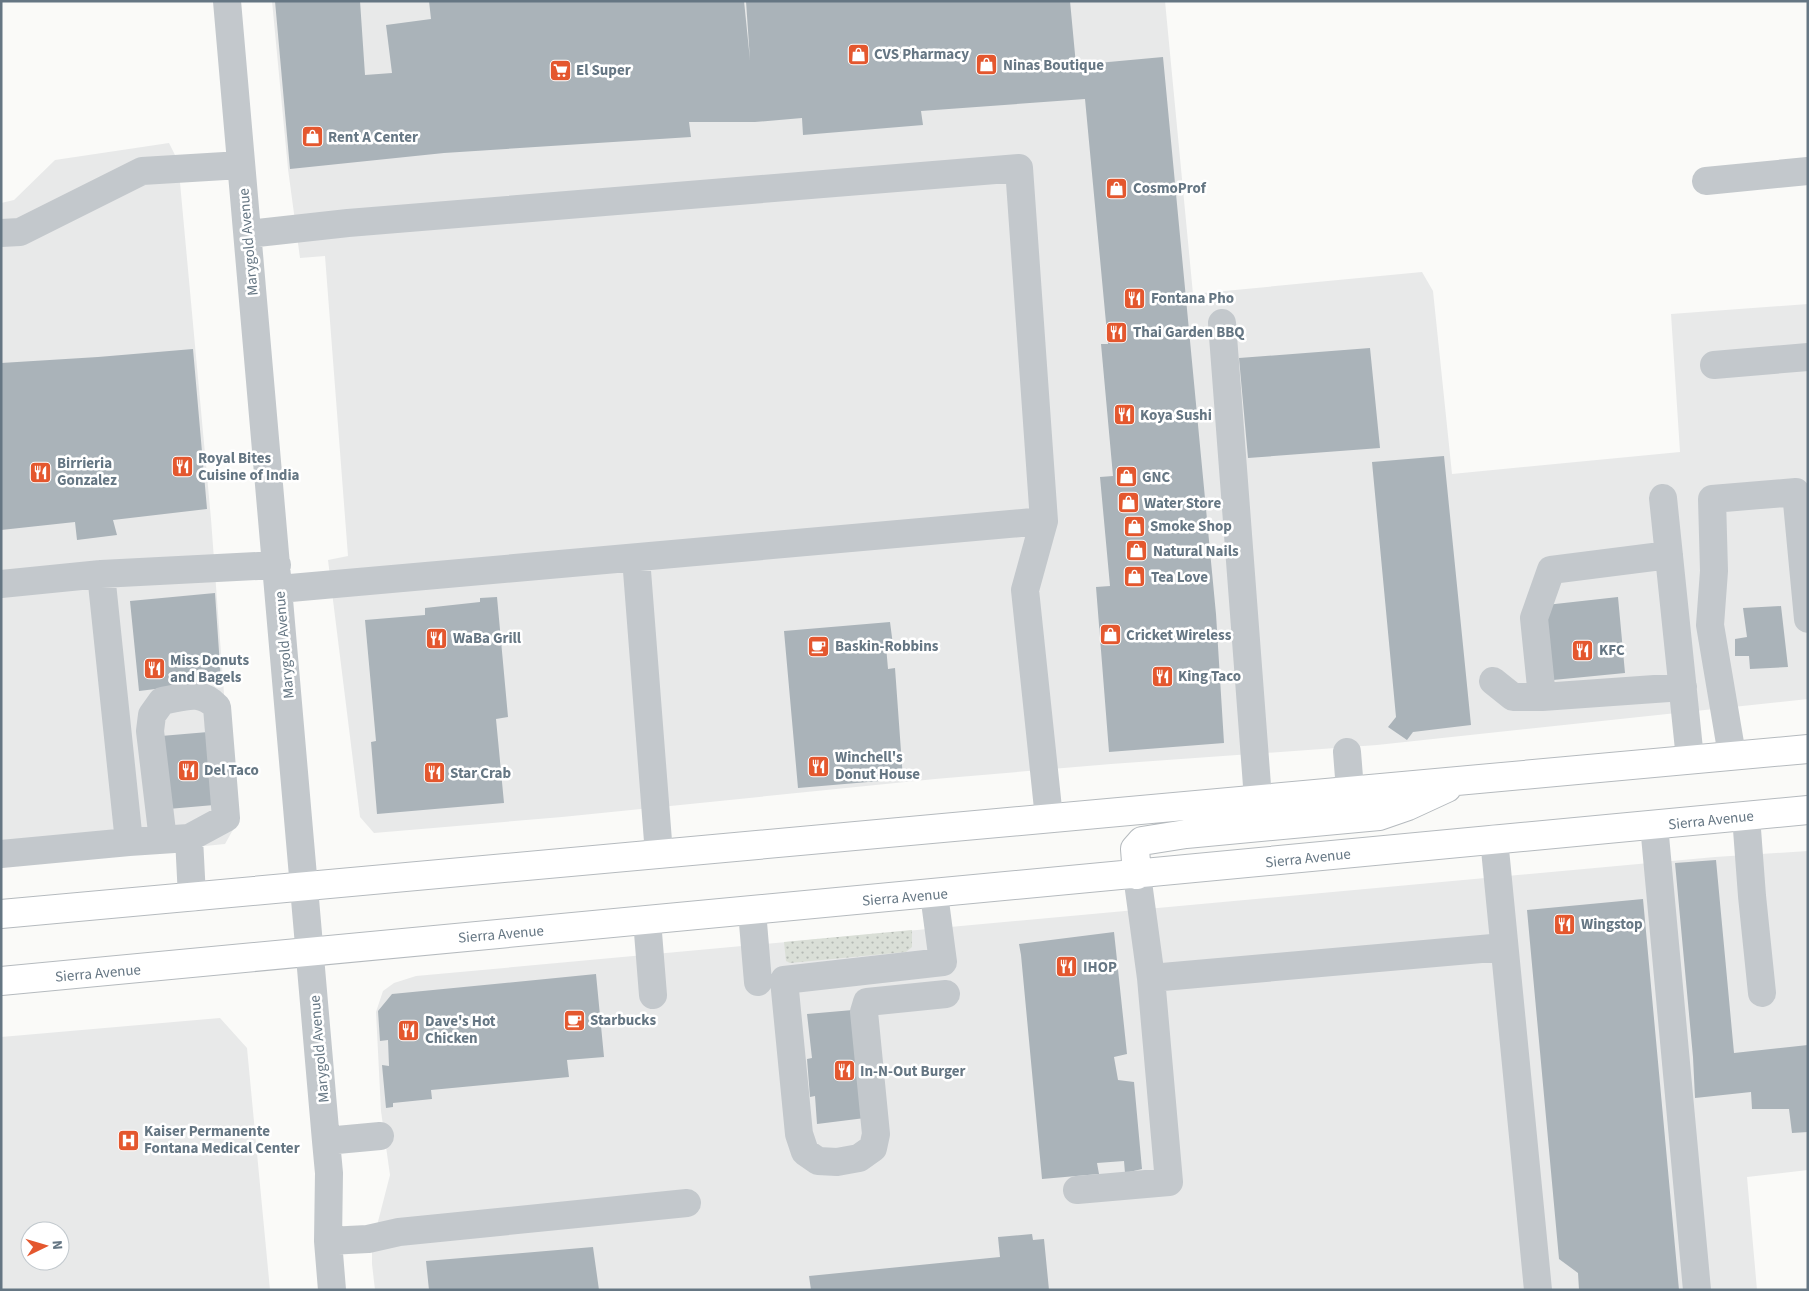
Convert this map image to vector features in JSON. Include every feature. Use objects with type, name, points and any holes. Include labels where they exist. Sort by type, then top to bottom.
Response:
[{"type":"main road","points":[[1,914],[1808,749]]},
{"type":"main road","points":[[1137,875],[1134,849],[1142,841],[1186,834],[1379,816],[1408,806],[1464,780]]},
{"type":"main road","name":"Sierra Avenue","points":[[1,982],[1808,810]]},
{"type":"street","name":"Marygold Avenue","points":[[227,1],[329,1173],[328,1241],[332,1290]]},
{"type":"street","points":[[1,234],[20,232],[142,171],[242,165]]},
{"type":"street","points":[[248,234],[348,223],[1019,168],[1044,521],[1025,590],[1049,818]]},
{"type":"street","points":[[1706,181],[1808,172]]},
{"type":"street","points":[[1222,323],[1258,799]]},
{"type":"street","points":[[1714,366],[1808,357]]},
{"type":"street","points":[[1732,755],[1710,625],[1714,572],[1712,499],[1796,492],[1808,619]]},
{"type":"street","points":[[1663,498],[1690,759]]},
{"type":"street","points":[[1,584],[101,574],[278,577],[636,558],[1044,521]]},
{"type":"street","points":[[1542,697],[1534,618],[1552,570],[1669,555]]},
{"type":"street","points":[[636,558],[659,854]]},
{"type":"street","points":[[101,574],[128,842]]},
{"type":"street","points":[[1493,682],[1513,697],[1542,697],[1683,687]]},
{"type":"street","points":[[1,854],[176,839],[226,818],[217,707],[210,700],[198,694],[162,701],[152,715],[150,732],[176,839],[192,897]]},
{"type":"street","points":[[1347,752],[1350,790]]},
{"type":"street","points":[[1746,816],[1762,993]]},
{"type":"street","points":[[1654,825],[1697,1290]]},
{"type":"street","points":[[1494,839],[1538,1290]]},
{"type":"street","points":[[1077,1190],[1169,1182],[1150,978],[1137,875]]},
{"type":"street","points":[[934,894],[943,962],[784,980],[799,1134],[805,1152],[818,1161],[838,1162],[859,1158],[873,1148],[876,1134],[864,1012],[867,1002],[946,994]]},
{"type":"street","points":[[752,911],[758,982]]},
{"type":"street","points":[[647,920],[653,995]]},
{"type":"street","points":[[1150,978],[1504,946]]},
{"type":"street","points":[[326,1141],[380,1136]]},
{"type":"street","points":[[328,1241],[368,1239],[399,1232],[687,1203]]},
{"type":"shaded area","points":[[272,1],[1165,1],[1193,294],[1422,272],[1433,291],[1452,474],[1680,452],[1671,314],[1808,304],[1808,699],[1377,745],[935,779],[562,817],[374,833],[360,817],[328,560],[348,556],[325,256],[300,258],[288,169]]},
{"type":"shaded area","points":[[169,143],[178,161],[211,519],[234,828],[225,844],[1,866],[1,203],[14,200],[55,160]]},
{"type":"shaded area","points":[[1808,851],[1808,1170],[1747,1177],[1757,1290],[375,1290],[372,1245],[390,1175],[381,1111],[376,1012],[383,991],[394,983],[416,976],[1715,857]]},
{"type":"shaded area","points":[[912,930],[912,947],[906,952],[790,963],[786,961],[784,942]]},
{"type":"shaded area","name":"Kaiser Permanente Fontana Medical Center","points":[[220,1018],[247,1048],[270,1290],[1,1290],[1,1037]]},
{"type":"building","points":[[275,1],[360,1],[365,75],[392,73],[386,25],[431,19],[429,1],[744,1],[750,60],[746,1],[1070,1],[1076,65],[1163,57],[1216,614],[1224,743],[1109,752],[1096,587],[1110,586],[1100,477],[1113,476],[1101,344],[1108,344],[1085,99],[921,111],[923,125],[803,135],[802,118],[755,122],[689,122],[691,137],[444,153],[290,169]]},
{"type":"building","points":[[1370,348],[1380,448],[1248,458],[1239,358]]},
{"type":"building","points":[[193,349],[207,509],[113,520],[117,535],[77,540],[75,522],[1,530],[1,363]]},
{"type":"building","points":[[1444,456],[1471,725],[1413,732],[1407,740],[1388,727],[1396,717],[1372,462]]},
{"type":"building","points":[[215,593],[221,681],[139,691],[130,601]]},
{"type":"building","points":[[497,597],[508,717],[496,719],[504,803],[377,814],[371,742],[376,741],[365,620],[425,615],[425,608],[480,602],[480,598]]},
{"type":"building","name":"KFC","points":[[1618,597],[1625,673],[1553,680],[1546,605]]},
{"type":"building","points":[[1781,606],[1788,667],[1750,669],[1749,656],[1735,656],[1735,639],[1747,637],[1743,608]]},
{"type":"building","points":[[890,622],[893,645],[886,646],[888,669],[895,668],[903,779],[798,788],[784,631]]},
{"type":"building","name":"Del Taco","points":[[208,732],[214,805],[168,809],[161,736]]},
{"type":"building","points":[[1716,860],[1734,1053],[1808,1045],[1808,1132],[1792,1133],[1789,1109],[1752,1109],[1751,1092],[1695,1098],[1675,863]]},
{"type":"building","points":[[1643,899],[1679,1290],[1579,1290],[1578,1273],[1559,1259],[1527,910]]},
{"type":"building","points":[[1114,932],[1127,1054],[1114,1057],[1118,1080],[1134,1082],[1142,1169],[1125,1173],[1124,1161],[1097,1163],[1099,1174],[1042,1179],[1019,944]]},
{"type":"building","points":[[596,974],[604,1057],[567,1060],[569,1077],[431,1090],[432,1099],[393,1103],[393,1107],[386,1108],[382,1065],[389,1066],[388,1040],[380,1041],[378,1011],[392,994]]},
{"type":"building","name":"In-N-Out Burger","points":[[853,1010],[865,1118],[817,1124],[815,1096],[810,1097],[807,1059],[812,1058],[807,1014]]},
{"type":"building","points":[[1032,1234],[1033,1240],[1044,1239],[1049,1290],[811,1290],[809,1276],[1000,1257],[998,1237]]},
{"type":"building","points":[[593,1247],[599,1290],[429,1290],[426,1261]]},
{"type":"place","name":"CVS Pharmacy","points":[[858,54]]},
{"type":"place","name":"Ninas Boutique","points":[[987,65]]},
{"type":"place","name":"El Super","points":[[560,70]]},
{"type":"place","name":"Rent A Center","points":[[312,137]]},
{"type":"place","name":"CosmoProf","points":[[1117,188]]},
{"type":"place","name":"Fontana Pho","points":[[1135,298]]},
{"type":"place","name":"Thai Garden BBQ","points":[[1117,332]]},
{"type":"place","name":"Koya Sushi","points":[[1124,415]]},
{"type":"place","name":"Royal Bites Cuisine of India","points":[[182,467]]},
{"type":"place","name":"Birrieria Gonzalez","points":[[41,472]]},
{"type":"place","name":"GNC","points":[[1126,477]]},
{"type":"place","name":"Water Store","points":[[1128,503]]},
{"type":"place","name":"Smoke Shop","points":[[1134,526]]},
{"type":"place","name":"Natural Nails","points":[[1137,551]]},
{"type":"place","name":"Tea Love","points":[[1135,577]]},
{"type":"place","name":"Cricket Wireless","points":[[1110,635]]},
{"type":"place","name":"WaBa Grill","points":[[437,638]]},
{"type":"place","name":"Baskin-Robbins","points":[[819,646]]},
{"type":"place","name":"KFC","points":[[1583,650]]},
{"type":"place","name":"Miss Donuts and Bagels","points":[[154,669]]},
{"type":"place","name":"King Taco","points":[[1162,676]]},
{"type":"place","name":"Winchell's Donut House","points":[[819,766]]},
{"type":"place","name":"Del Taco","points":[[188,770]]},
{"type":"place","name":"Star Crab","points":[[434,773]]},
{"type":"place","name":"Wingstop","points":[[1565,924]]},
{"type":"place","name":"IHOP","points":[[1067,967]]},
{"type":"place","name":"Starbucks","points":[[574,1020]]},
{"type":"place","name":"Dave's Hot Chicken","points":[[409,1030]]},
{"type":"place","name":"In-N-Out Burger","points":[[844,1071]]},
{"type":"place","name":"Kaiser Permanente Fontana Medical Center","points":[[128,1140]]}]
